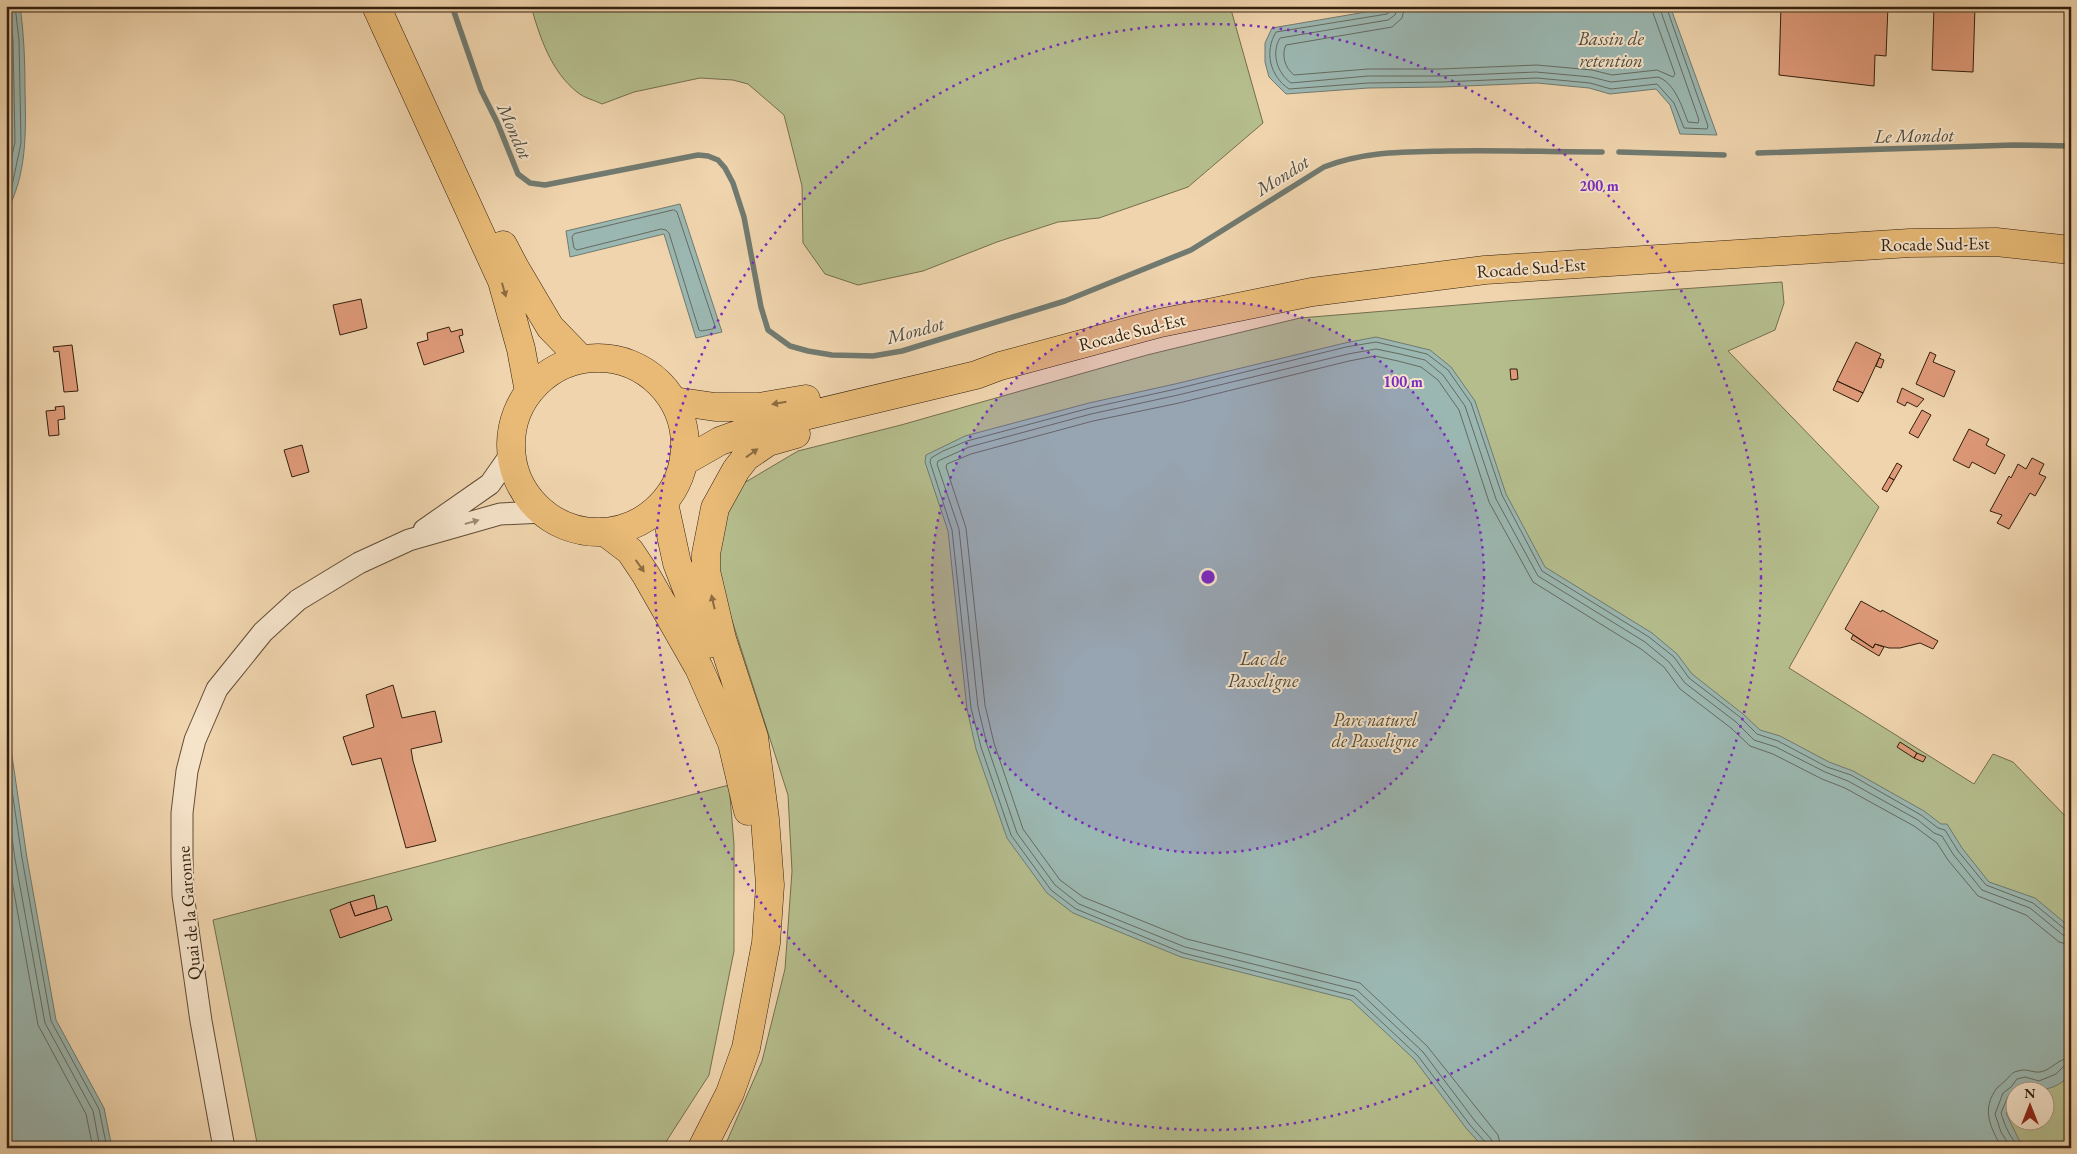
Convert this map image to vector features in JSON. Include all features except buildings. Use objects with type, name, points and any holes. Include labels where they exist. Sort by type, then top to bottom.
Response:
[{"type":"main road","points":[[376,6],[502,281],[521,349],[529,392]]},
{"type":"main road","points":[[388,6],[514,266],[550,326],[580,359]]},
{"type":"main road","name":"Rocade Sud-Est","points":[[674,401],[715,407],[759,407],[1000,366],[1160,324],[1312,292],[1485,270],[1910,243],[1996,242],[2071,250]]},
{"type":"main road","points":[[608,358],[634,365],[657,380],[674,401],[685,430],[685,461],[677,484],[664,503],[627,528],[605,532],[583,531],[562,524],[542,512],[527,496],[516,476],[511,454],[512,432],[518,411],[529,392],[543,377],[561,366],[580,359],[608,358]]},
{"type":"main road","points":[[702,1148],[730,1093],[746,1048],[766,943],[770,885],[765,819],[754,737],[722,639],[706,571],[706,554],[714,508],[736,470],[746,457],[768,442],[972,387],[984,380],[1000,366]]},
{"type":"main road","name":"Rocade Sud-Est","points":[[685,461],[720,441],[759,427],[976,375],[1000,366]]},
{"type":"main road","points":[[664,503],[677,563],[744,737],[765,819]]},
{"type":"main road","points":[[605,532],[630,551],[700,668],[732,743],[748,812],[754,873],[753,923],[743,1008],[724,1079],[690,1148]]},
{"type":"street","name":"Quai de la Garonne","points":[[224,1148],[201,1021],[183,889],[182,813],[195,740],[217,689],[263,632],[298,600],[359,563],[408,540],[490,484],[511,454]]},
{"type":"street","name":"Quai de la Garonne","points":[[408,540],[500,514],[542,512]]},
{"type":"green space","points":[[531,6],[1230,6],[1263,123],[1188,187],[1099,218],[1058,222],[997,242],[923,271],[858,285],[825,274],[803,243],[802,186],[784,115],[748,84],[733,80],[700,78],[634,92],[602,104],[580,94],[560,74],[543,42]]},
{"type":"green space","name":"Parc naturel de Passeligne","points":[[1782,282],[1784,303],[1775,330],[1728,351],[1879,507],[1789,668],[1974,784],[1993,754],[2013,762],[2071,822],[2071,1148],[724,1148],[762,1061],[785,969],[792,871],[788,795],[721,586],[716,531],[744,483],[798,451],[901,425],[1147,355],[1300,318],[1507,301]]},
{"type":"green space","points":[[729,785],[734,844],[734,951],[709,1075],[662,1148],[258,1148],[213,920]]},
{"type":"water","points":[[6,6],[20,6],[25,69],[25,138],[22,169],[13,199],[6,213]]},
{"type":"water","name":"Bassin de retention","points":[[1401,6],[1670,6],[1717,135],[1680,134],[1670,105],[1656,89],[1610,94],[1589,88],[1537,83],[1368,88],[1286,94],[1269,77],[1265,62],[1265,43],[1272,28]]},
{"type":"water","points":[[680,204],[722,332],[696,338],[664,234],[570,257],[566,231]]},
{"type":"water","name":"Lac de Passeligne","points":[[1376,337],[1430,350],[1451,367],[1475,401],[1506,494],[1545,567],[1652,633],[1677,654],[1692,674],[1743,714],[1760,730],[1780,736],[1829,762],[1853,771],[1924,811],[1941,824],[1947,824],[1962,848],[1989,882],[2035,898],[2071,928],[2071,1074],[2054,1086],[2054,1082],[2004,1082],[2004,1132],[2015,1132],[2019,1140],[2028,1148],[1484,1148],[1466,1128],[1414,1059],[1351,1000],[1181,957],[1073,913],[1047,893],[1007,838],[976,749],[967,709],[948,531],[925,462],[926,455],[965,436],[1089,403]]},
{"type":"water","points":[[6,715],[27,858],[56,1020],[104,1108],[112,1148],[6,1148]]},
{"type":"waterway","name":"Mondot","points":[[452,6],[481,90],[497,122],[518,174],[530,183],[545,185],[698,155],[718,160],[733,183],[744,217],[761,307],[768,330],[790,346],[832,355],[873,356],[902,351],[1065,301],[1191,250],[1324,167],[1354,158],[1385,153],[1416,152],[1602,152]]},
{"type":"waterway","name":"Le Mondot","points":[[1758,153],[2014,145],[2071,146]]},
{"type":"waterway","points":[[1619,152],[1724,155]]}]
